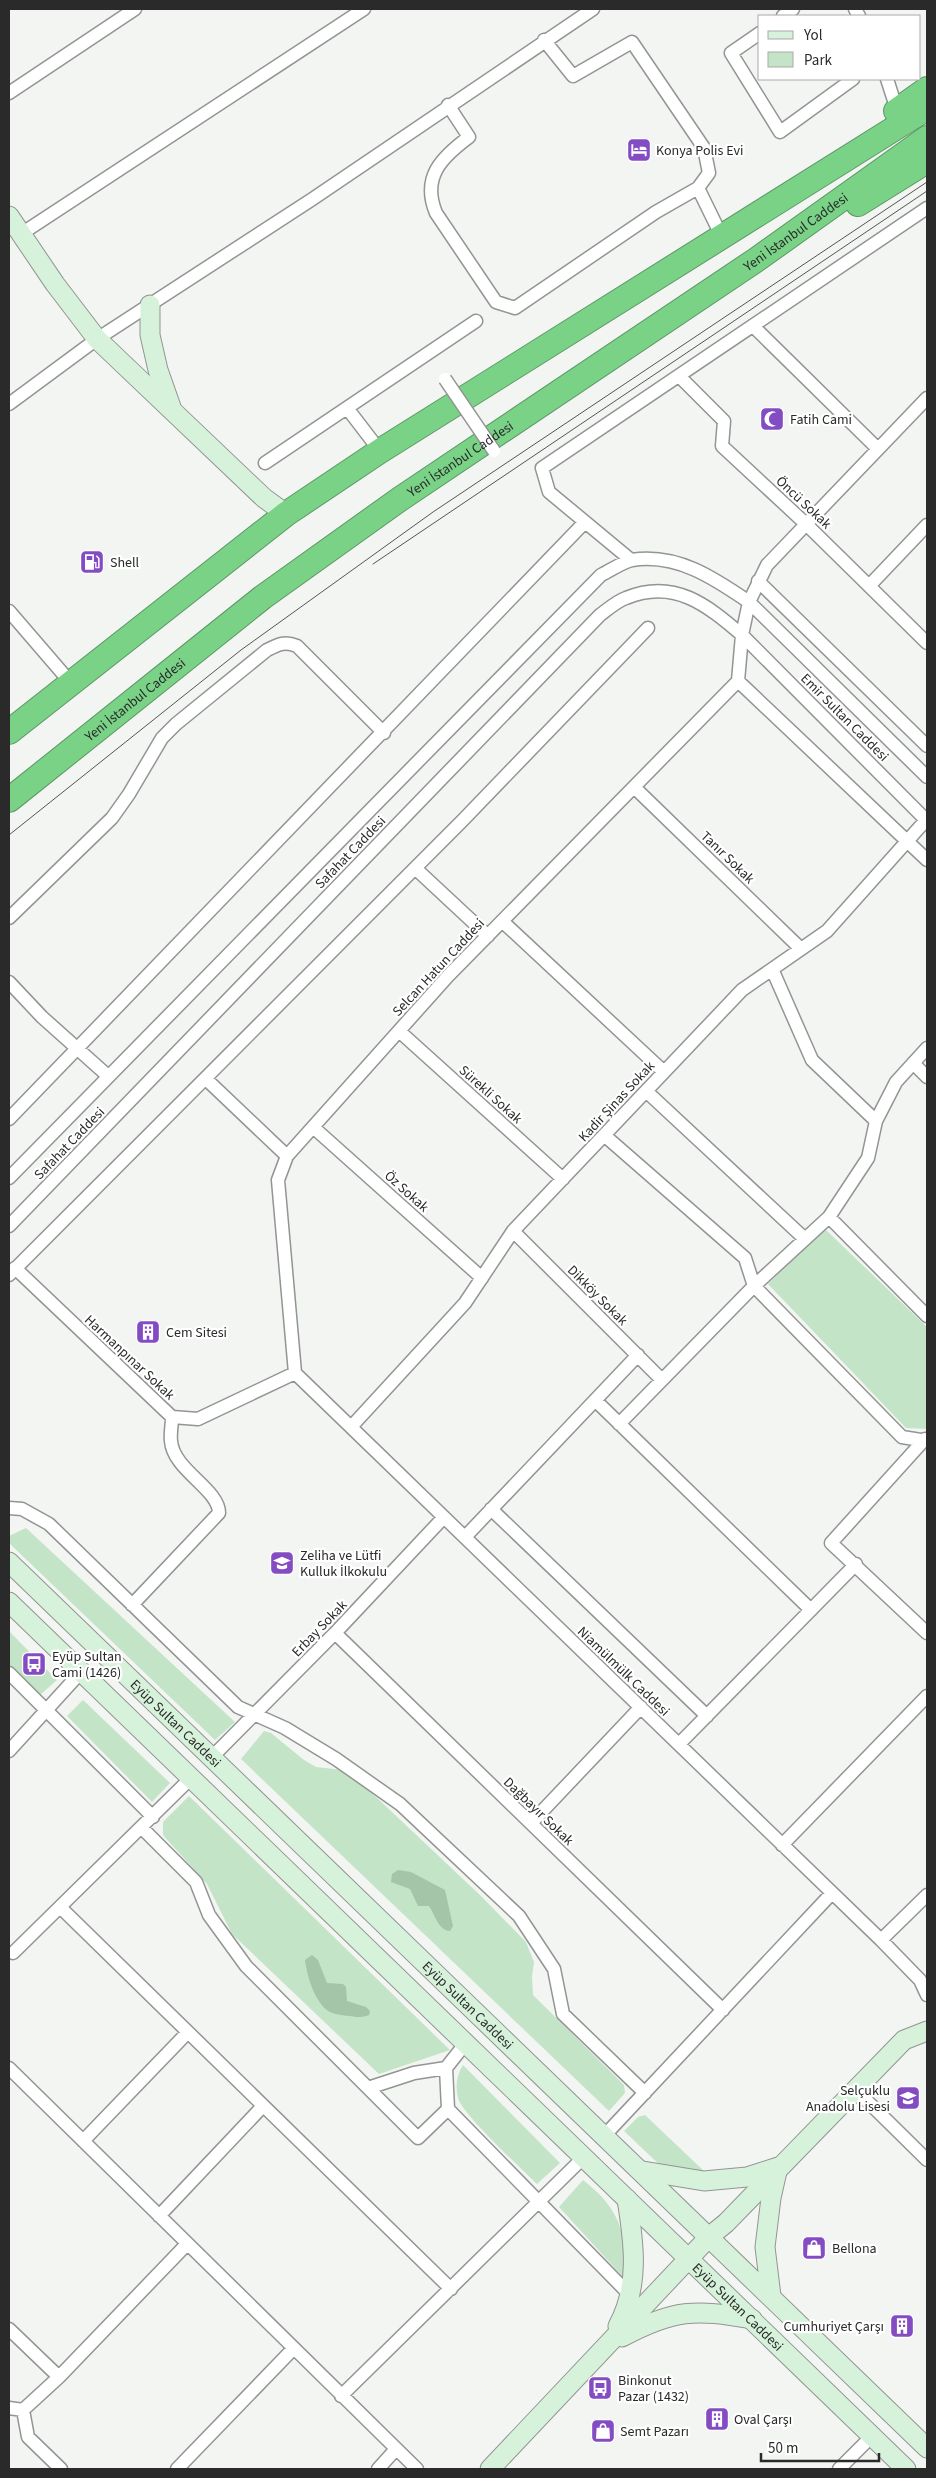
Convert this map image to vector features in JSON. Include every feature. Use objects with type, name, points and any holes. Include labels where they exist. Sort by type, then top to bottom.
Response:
[{"type":"highway","points":[[824,174],[848,148],[927,89]]},
{"type":"highway","name":"Yeni İstanbul Caddesi","points":[[9,732],[286,514],[380,451],[927,108]]},
{"type":"highway","name":"Yeni İstanbul Caddesi","points":[[9,800],[263,596],[400,499],[756,260],[927,138]]},
{"type":"highway","points":[[756,260],[856,205],[927,160]]},
{"type":"main road","points":[[9,216],[54,284],[97,339],[264,498],[286,514]]},
{"type":"main road","points":[[150,305],[150,334],[158,370],[172,410]]},
{"type":"main road","name":"Eyüp Sultan Caddesi","points":[[9,1562],[710,2236],[927,2448]]},
{"type":"main road","name":"Eyüp Sultan Caddesi","points":[[9,1602],[190,1779],[584,2157],[666,2240],[689,2258],[906,2469]]},
{"type":"main road","points":[[490,2469],[583,2368],[608,2345],[710,2236],[726,2223],[855,2089],[904,2040],[927,2031]]},
{"type":"main road","points":[[642,2171],[704,2181],[747,2177],[778,2167]]},
{"type":"main road","points":[[771,2296],[765,2246],[771,2198],[778,2167]]},
{"type":"main road","points":[[608,2345],[627,2310],[634,2280],[634,2240],[627,2199]]},
{"type":"main road","points":[[608,2345],[670,2315],[711,2312],[752,2319]]},
{"type":"street","points":[[9,93],[135,9]]},
{"type":"street","points":[[21,234],[364,9]]},
{"type":"street","points":[[9,404],[97,339],[311,200],[448,105],[593,9]]},
{"type":"street","points":[[758,34],[731,54],[780,132],[852,80]]},
{"type":"street","points":[[448,105],[469,137],[451,151],[436,168],[431,182],[430,199],[436,213],[496,302],[515,308],[656,212],[698,188],[709,173],[704,148],[632,42],[573,76],[544,40]]},
{"type":"street","points":[[887,80],[897,110]]},
{"type":"street","points":[[698,188],[722,237]]},
{"type":"street","points":[[631,560],[549,492],[542,468],[926,211]]},
{"type":"street","points":[[265,463],[476,322]]},
{"type":"street","points":[[753,326],[878,449]]},
{"type":"street","name":"Öncü Sokak","points":[[678,376],[724,421],[722,446],[806,524],[927,643]]},
{"type":"street","points":[[445,379],[494,451]]},
{"type":"street","points":[[927,398],[767,564],[749,602],[742,635],[738,682],[927,860]]},
{"type":"street","points":[[348,408],[380,451]]},
{"type":"street","points":[[9,1119],[384,733],[585,522]]},
{"type":"street","points":[[869,586],[927,525]]},
{"type":"street","name":"Safahat Caddesi","points":[[9,1178],[601,576],[631,560],[662,560],[690,566],[716,578],[749,602]]},
{"type":"street","points":[[758,580],[927,746]]},
{"type":"street","name":"Safahat Caddesi","points":[[9,1226],[600,615],[624,598],[651,590],[682,594],[714,610],[742,635]]},
{"type":"street","name":"Emir Sultan Caddesi","points":[[749,602],[927,777]]},
{"type":"street","points":[[9,611],[71,683]]},
{"type":"street","points":[[12,1272],[415,868],[648,628]]},
{"type":"street","name":"Emir Sultan Caddesi","points":[[742,635],[927,820]]},
{"type":"street","points":[[9,918],[112,818],[129,794],[162,738],[176,724],[267,650],[280,643],[289,642],[297,646],[384,733]]},
{"type":"street","name":"Selcan Hatun Caddesi","points":[[295,1373],[278,1180],[288,1156],[399,1031],[502,921],[738,682]]},
{"type":"street","name":"Tanır Sokak","points":[[634,787],[801,949]]},
{"type":"street","name":"Kadir Şinas Sokak","points":[[351,1426],[465,1303],[513,1231],[562,1179],[742,990],[827,932],[927,820]]},
{"type":"street","points":[[415,868],[488,936]]},
{"type":"street","points":[[502,921],[664,1072]]},
{"type":"street","points":[[772,969],[812,1060],[876,1121]]},
{"type":"street","points":[[9,982],[42,1018],[108,1076]]},
{"type":"street","name":"Sürekli Sokak","points":[[399,1031],[562,1179]]},
{"type":"street","points":[[619,1424],[754,1286],[829,1217],[868,1158],[876,1121],[896,1082],[927,1048]]},
{"type":"street","points":[[913,1063],[927,1077]]},
{"type":"street","points":[[206,1079],[288,1156]]},
{"type":"street","points":[[646,1091],[805,1239]]},
{"type":"street","name":"Öz Sokak","points":[[313,1127],[482,1278]]},
{"type":"street","points":[[604,1135],[745,1258],[754,1286],[902,1437],[926,1440]]},
{"type":"street","points":[[829,1217],[927,1316]]},
{"type":"street","name":"Dikköy Sokak","points":[[513,1231],[662,1380]]},
{"type":"street","name":"Harmanpınar Sokak","points":[[12,1272],[172,1417],[198,1419],[295,1373]]},
{"type":"street","points":[[464,1537],[638,1355]]},
{"type":"street","name":"Niamülmülk Caddesi","points":[[295,1373],[881,1940],[920,1980],[927,1995]]},
{"type":"street","points":[[595,1400],[811,1610]]},
{"type":"street","points":[[132,1605],[218,1512],[216,1501],[181,1464],[170,1443],[172,1417]]},
{"type":"street","points":[[926,1440],[831,1543],[856,1564],[927,1633]]},
{"type":"street","points":[[9,1508],[22,1509],[49,1524],[238,1707],[253,1716],[285,1728],[336,1759],[400,1804],[519,1916],[554,1970],[563,2014],[645,2093]]},
{"type":"street","points":[[491,1508],[707,1716]]},
{"type":"street","name":"Erbay Sokak","points":[[212,1757],[335,1633],[444,1517]]},
{"type":"street","points":[[679,1744],[856,1564]]},
{"type":"street","name":"Dağbayır Sokak","points":[[335,1633],[723,2010]]},
{"type":"street","points":[[9,1751],[81,1672]]},
{"type":"street","points":[[9,1673],[47,1708],[153,1817]]},
{"type":"street","points":[[782,1845],[927,1696]]},
{"type":"street","points":[[531,1823],[641,1708]]},
{"type":"street","points":[[13,1953],[190,1779]]},
{"type":"street","points":[[142,1828],[196,1882],[209,1915],[246,1966],[418,2138],[448,2110]]},
{"type":"street","points":[[605,2135],[832,1893]]},
{"type":"street","points":[[881,1940],[927,1895]]},
{"type":"street","points":[[60,1908],[451,2289]]},
{"type":"street","points":[[83,2141],[188,2032]]},
{"type":"street","points":[[465,2044],[446,2068],[448,2110],[630,2295]]},
{"type":"street","points":[[9,2068],[417,2469]]},
{"type":"street","points":[[368,2088],[414,2073],[446,2068]]},
{"type":"street","points":[[855,2089],[927,2160]]},
{"type":"street","points":[[159,2216],[263,2106]]},
{"type":"street","points":[[341,2396],[584,2157]]},
{"type":"street","points":[[23,2410],[59,2377],[187,2244]]},
{"type":"street","points":[[9,2329],[59,2377]]},
{"type":"street","points":[[177,2469],[293,2349]]},
{"type":"street","points":[[9,2408],[23,2410]]},
{"type":"street","points":[[23,2410],[28,2437],[61,2469]]},
{"type":"street","points":[[839,2469],[872,2436]]},
{"type":"street","points":[[378,2469],[396,2449]]},
{"type":"green space","points":[[825,1229],[927,1327],[927,1429],[906,1428],[768,1284]]},
{"type":"green space","points":[[26,1528],[235,1722],[215,1740],[9,1543],[9,1536]]},
{"type":"green space","points":[[9,1631],[57,1680],[40,1695],[9,1664]]},
{"type":"green space","points":[[83,1700],[170,1783],[152,1802],[67,1716]]},
{"type":"green space","points":[[264,1731],[271,1733],[304,1760],[316,1767],[343,1770],[357,1779],[481,1896],[526,1942],[534,1962],[532,1977],[533,1995],[624,2085],[625,2093],[609,2111],[241,1759]]},
{"type":"green space","points":[[189,1796],[450,2050],[379,2074],[232,1934],[207,1884],[163,1835],[163,1822]]},
{"type":"green space","points":[[463,2065],[560,2163],[537,2184],[481,2128],[462,2105],[457,2094],[457,2085],[459,2072]]},
{"type":"green space","points":[[645,2115],[705,2172],[664,2169],[624,2131],[638,2117]]},
{"type":"green space","points":[[583,2180],[595,2190],[613,2211],[622,2235],[625,2262],[624,2278],[559,2207]]},
{"type":"shaded area","points":[[398,1870],[411,1872],[445,1890],[453,1926],[450,1931],[442,1928],[429,1906],[418,1906],[410,1889],[391,1882],[392,1874]]},
{"type":"shaded area","points":[[312,1955],[318,1960],[327,1983],[343,1984],[346,1987],[347,2001],[366,2007],[370,2011],[369,2015],[359,2017],[335,2014],[320,2003],[313,1989],[305,1960]]},
{"type":"tram line","points":[[9,835],[241,650],[433,512],[927,182]]},
{"type":"tram line","points":[[373,564],[927,191]]},
{"type":"place","name":"Konya Polis Evi","points":[[639,150]]},
{"type":"place","name":"Fatih Cami","points":[[772,419]]},
{"type":"place","name":"Shell","points":[[92,562]]},
{"type":"place","name":"Cem Sitesi","points":[[148,1332]]},
{"type":"place","name":"Zeliha ve Lütfi Kulluk İlkokulu","points":[[282,1563]]},
{"type":"place","name":"Eyüp Sultan Cami (1426)","points":[[34,1664]]},
{"type":"place","name":"Selçuklu Anadolu Lisesi","points":[[908,2098]]},
{"type":"place","name":"Bellona","points":[[814,2248]]},
{"type":"place","name":"Cumhuriyet Çarşı","points":[[902,2326]]},
{"type":"place","name":"Binkonut Pazar (1432)","points":[[600,2388]]},
{"type":"place","name":"Oval Çarşı","points":[[717,2419]]},
{"type":"place","name":"Semt Pazarı","points":[[603,2431]]}]
